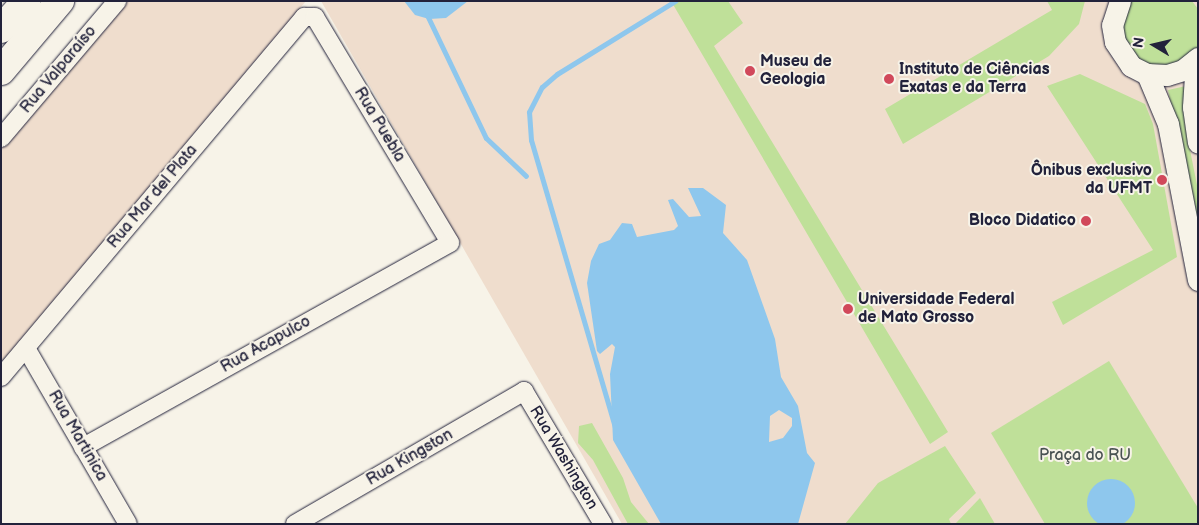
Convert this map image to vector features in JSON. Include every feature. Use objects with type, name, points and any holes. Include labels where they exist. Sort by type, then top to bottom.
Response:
[{"type":"main road","points":[[1,28],[26,1]]},
{"type":"main road","points":[[1,71],[60,1]]},
{"type":"street","name":"Rua Valparaíso","points":[[1,138],[118,1]]},
{"type":"street","points":[[1120,1],[1112,26],[1115,42],[1131,66],[1147,74],[1167,75],[1197,59]]},
{"type":"street","name":"Rua Puebla","points":[[304,17],[319,22],[450,243]]},
{"type":"street","name":"Rua Mar del Plata","points":[[1,376],[304,17]]},
{"type":"street","points":[[1197,59],[1193,107],[1198,143]]},
{"type":"street","points":[[1147,74],[1168,124],[1198,280]]},
{"type":"street","name":"Rua Acapulco","points":[[83,447],[450,243]]},
{"type":"street","name":"Rua Martinica","points":[[26,348],[128,524]]},
{"type":"street","name":"Rua Kingston","points":[[295,524],[524,391]]},
{"type":"street","name":"Rua Washington","points":[[524,391],[603,524]]},
{"type":"shaded area","points":[[125,1],[306,1],[1,363],[1,148]]},
{"type":"shaded area","name":"Universidade Federal de Mato Grosso","points":[[321,1],[1198,1],[1198,524],[622,524]]},
{"type":"green space","points":[[671,1],[728,1],[743,23],[714,46],[948,432],[930,444]]},
{"type":"green space","points":[[1047,1],[1085,1],[1079,24],[1049,56],[903,144],[885,109],[1052,10]]},
{"type":"green space","points":[[1131,1],[1192,1],[1198,9],[1198,46],[1190,57],[1179,64],[1152,67],[1130,53],[1121,28]]},
{"type":"green space","points":[[1080,74],[1145,104],[1153,124],[1177,257],[1063,325],[1052,302],[1153,250],[1047,86]]},
{"type":"green space","points":[[1186,86],[1185,125],[1198,190],[1198,242],[1168,90]]},
{"type":"green space","name":"Praça do RU","points":[[1109,361],[1198,508],[1198,524],[1045,524],[991,433]]},
{"type":"green space","points":[[592,423],[623,478],[631,502],[649,524],[628,524],[593,460],[578,443],[579,426]]},
{"type":"green space","points":[[945,446],[976,493],[949,519],[951,524],[845,524],[878,483]]},
{"type":"green space","points":[[980,498],[995,524],[955,524]]},
{"type":"water","points":[[404,1],[468,1],[446,18],[429,19],[415,15]]},
{"type":"water","points":[[688,188],[703,188],[726,205],[723,233],[747,260],[775,339],[781,377],[798,406],[807,453],[815,463],[798,524],[661,524],[613,440],[610,374],[615,347],[612,344],[600,354],[597,351],[587,283],[591,261],[599,244],[610,240],[622,223],[632,224],[637,237],[674,230],[678,226],[668,200],[673,199],[689,217],[701,216]],"holes":[[[779,410],[792,418],[792,426],[783,438],[769,442],[770,416]]]},
{"type":"water","points":[[1106,479],[1116,479],[1128,486],[1135,498],[1135,508],[1128,520],[1116,527],[1106,527],[1098,523],[1091,516],[1087,508],[1087,498],[1091,490],[1098,483]]},
{"type":"waterway","points":[[617,434],[531,140],[529,112],[542,87],[557,74],[675,1]]},
{"type":"waterway","points":[[427,15],[486,138],[526,176]]},
{"type":"place","name":"Museu de Geologia","points":[[750,71]]},
{"type":"place","name":"Instituto de Ciências Exatas e da Terra","points":[[889,79]]},
{"type":"place","name":"Ônibus exclusivo da UFMT","points":[[1162,180]]},
{"type":"place","name":"Bloco Didatico","points":[[1086,221]]},
{"type":"place","name":"Universidade Federal de Mato Grosso","points":[[848,309]]}]
